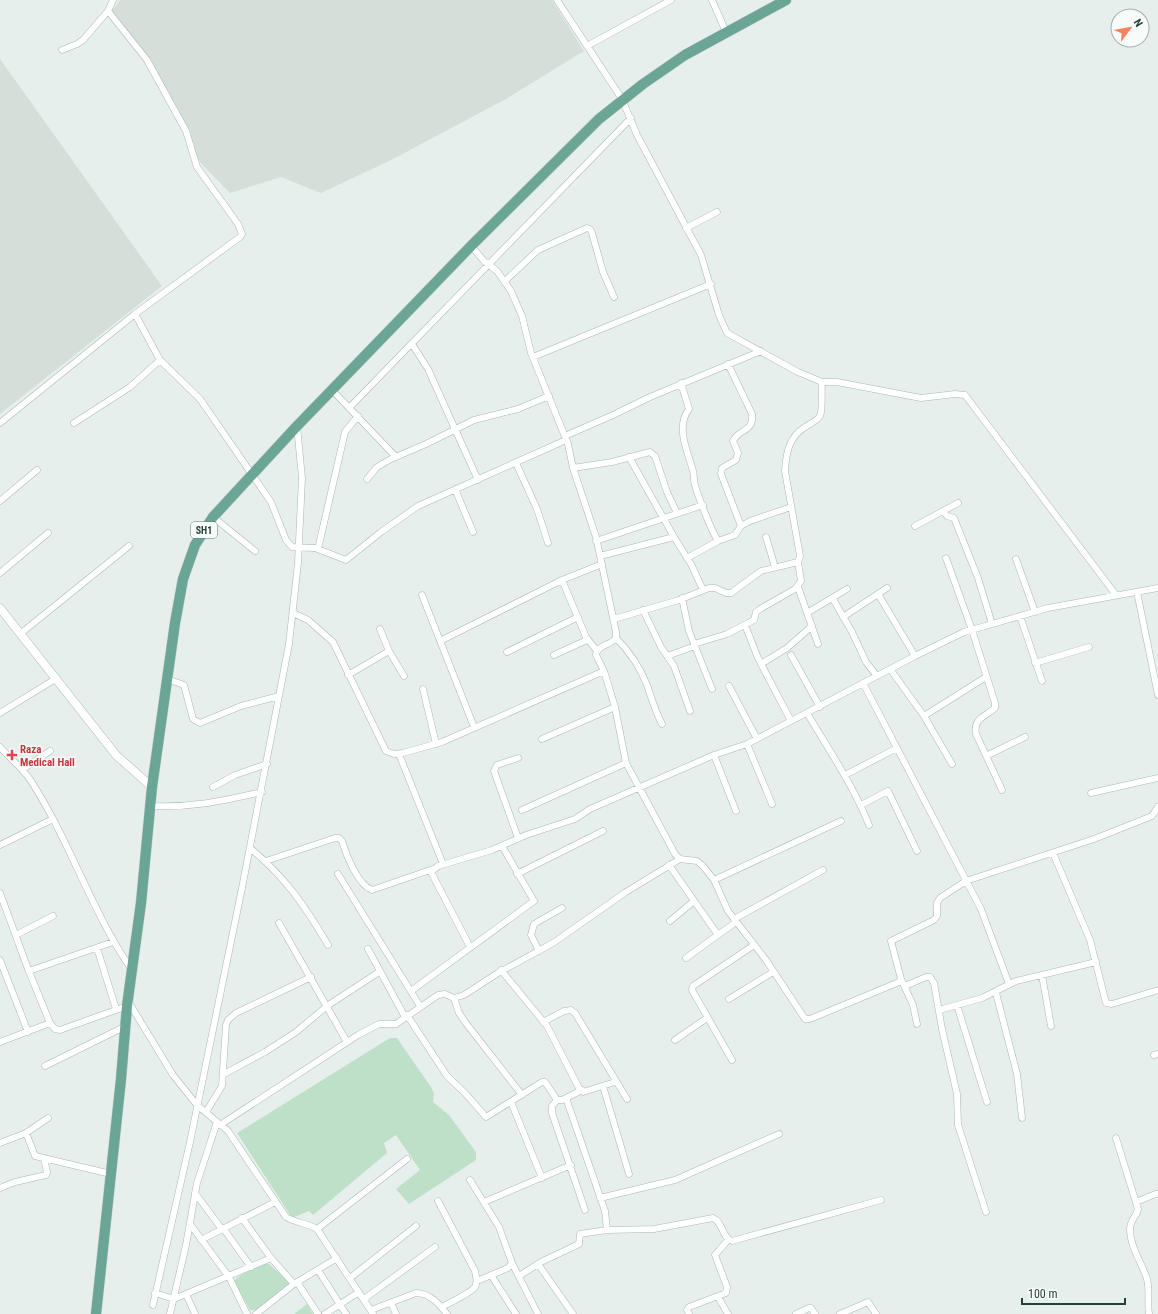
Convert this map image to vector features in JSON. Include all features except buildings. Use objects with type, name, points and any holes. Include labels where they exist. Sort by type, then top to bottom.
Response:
[{"type":"main road","name":"SH1","points":[[96,1314],[128,1003],[141,903],[152,787],[183,580],[195,545],[213,517],[297,426],[575,141],[622,99],[680,58],[785,0]]},
{"type":"street","points":[[62,50],[83,40],[108,11],[112,0]]},
{"type":"street","points":[[557,0],[622,99],[637,134],[701,255],[711,284],[719,315],[727,333],[798,372],[822,382],[837,382],[921,398],[955,394],[965,395],[1116,595]]},
{"type":"street","points":[[587,46],[660,3],[671,0]]},
{"type":"street","points":[[712,0],[726,32]]},
{"type":"street","points":[[0,423],[135,314],[240,237],[242,234],[238,224],[197,167],[186,131],[144,55],[108,11]]},
{"type":"street","points":[[349,408],[489,265],[564,185],[631,118]]},
{"type":"street","points":[[686,228],[717,212]]},
{"type":"street","points":[[505,281],[538,250],[587,228],[592,233],[603,272],[614,297]]},
{"type":"street","points":[[471,246],[489,265],[497,271],[505,281],[522,316],[533,358],[566,438],[573,468],[600,556],[614,620],[616,638],[632,656],[646,684],[654,709],[662,724]]},
{"type":"street","points":[[533,358],[711,284]]},
{"type":"street","points":[[135,314],[160,360],[200,399],[251,476],[271,502],[288,545],[318,549],[346,560],[381,532],[418,506],[516,463],[681,383],[761,351]]},
{"type":"street","points":[[412,344],[428,369],[478,480]]},
{"type":"street","points":[[74,423],[130,387],[160,360]]},
{"type":"street","points":[[728,364],[752,414],[750,427],[734,438],[733,441],[738,453],[736,460],[722,468],[721,474],[741,526]]},
{"type":"street","points":[[818,644],[798,587],[800,581],[798,562],[800,556],[785,471],[786,458],[792,439],[796,433],[817,420],[821,414],[822,382]]},
{"type":"street","points":[[681,383],[689,409],[684,415],[683,421],[685,444],[693,470],[694,480],[718,541]]},
{"type":"street","points":[[332,390],[396,456]]},
{"type":"street","points":[[367,479],[377,467],[396,456],[483,417],[518,409],[549,396]]},
{"type":"street","points":[[318,549],[345,432],[358,416]]},
{"type":"street","points":[[153,1305],[169,1238],[262,792],[293,613],[302,478],[297,426]]},
{"type":"street","points":[[573,468],[629,458],[650,452],[654,456],[667,492],[677,513]]},
{"type":"street","points":[[629,458],[696,573],[703,590]]},
{"type":"street","points":[[516,463],[537,509],[548,543]]},
{"type":"street","points":[[0,501],[37,470]]},
{"type":"street","points":[[456,490],[473,532]]},
{"type":"street","points":[[915,526],[958,503]]},
{"type":"street","points":[[596,541],[703,505]]},
{"type":"street","points":[[687,558],[718,541],[735,535],[741,526],[791,507]]},
{"type":"street","points":[[943,511],[947,516],[954,518],[978,578],[992,624]]},
{"type":"street","points":[[213,517],[255,551]]},
{"type":"street","points":[[0,573],[48,534]]},
{"type":"street","points":[[600,556],[674,537]]},
{"type":"street","points":[[766,537],[775,567]]},
{"type":"street","points":[[20,634],[129,546]]},
{"type":"street","points":[[946,558],[972,630],[995,708],[979,720],[975,727],[986,756],[1002,790]]},
{"type":"street","points":[[1016,559],[1035,612]]},
{"type":"street","points":[[614,620],[703,590],[715,588],[720,591],[731,593],[761,571],[798,562]]},
{"type":"street","points":[[440,641],[562,580],[602,564]]},
{"type":"street","points":[[562,580],[587,640],[597,651],[596,655],[604,671],[615,708],[626,763],[675,854],[680,859]]},
{"type":"street","points":[[667,656],[727,634],[745,625],[754,620],[756,612],[760,608],[798,587]]},
{"type":"street","points":[[843,617],[887,588]]},
{"type":"street","points":[[266,861],[335,838],[339,838],[342,841],[352,867],[364,883],[372,890],[433,869],[443,864],[502,846],[518,838],[576,819],[590,810],[714,755],[756,740],[890,669],[972,630],[1035,612],[1158,588]]},
{"type":"street","points":[[807,613],[833,599],[846,589]]},
{"type":"street","points":[[1137,592],[1158,695]]},
{"type":"street","points":[[878,594],[916,656]]},
{"type":"street","points":[[422,595],[474,727]]},
{"type":"street","points":[[682,598],[694,645],[712,689]]},
{"type":"street","points":[[833,599],[866,662],[877,676]]},
{"type":"street","points":[[0,608],[57,678],[116,755],[152,787]]},
{"type":"street","points":[[643,610],[660,647],[674,666],[690,711]]},
{"type":"street","points":[[293,613],[308,620],[328,636],[337,648],[348,675],[386,751],[394,754],[436,744],[550,696],[604,671]]},
{"type":"street","points":[[1020,616],[1042,681]]},
{"type":"street","points":[[507,652],[578,617]]},
{"type":"street","points":[[745,625],[762,664],[792,720]]},
{"type":"street","points":[[762,664],[787,648],[812,626]]},
{"type":"street","points":[[380,629],[404,676]]},
{"type":"street","points":[[597,651],[616,638]]},
{"type":"street","points":[[554,655],[587,640]]},
{"type":"street","points":[[1036,663],[1089,647]]},
{"type":"street","points":[[348,675],[390,651]]},
{"type":"street","points":[[792,655],[820,707]]},
{"type":"street","points":[[890,669],[924,716],[952,764]]},
{"type":"street","points":[[924,716],[986,677]]},
{"type":"street","points":[[0,712],[57,678]]},
{"type":"street","points":[[167,679],[184,685],[193,719],[200,723],[241,706],[279,696]]},
{"type":"street","points":[[863,683],[981,909],[1009,984]]},
{"type":"street","points":[[729,686],[756,740]]},
{"type":"street","points":[[423,690],[436,744]]},
{"type":"street","points":[[542,739],[615,708]]},
{"type":"street","points":[[807,713],[845,775],[861,805],[869,825]]},
{"type":"street","points":[[986,756],[1025,737]]},
{"type":"street","points":[[747,744],[772,804]]},
{"type":"street","points":[[0,747],[23,769],[53,819],[113,942],[132,970]]},
{"type":"street","points":[[845,775],[897,748]]},
{"type":"street","points":[[23,769],[50,751]]},
{"type":"street","points":[[399,754],[443,864]]},
{"type":"street","points":[[714,755],[736,811]]},
{"type":"street","points":[[518,758],[497,765],[494,771],[518,838]]},
{"type":"street","points":[[522,810],[626,763]]},
{"type":"street","points":[[213,787],[235,775],[267,764]]},
{"type":"street","points":[[1091,793],[1158,778]]},
{"type":"street","points":[[861,805],[888,791],[917,852]]},
{"type":"street","points":[[150,806],[178,807],[206,804],[262,792]]},
{"type":"street","points":[[917,1024],[913,1005],[901,979],[891,940],[934,920],[937,916],[937,903],[940,898],[966,881],[993,871],[1053,854],[1152,816],[1158,807]]},
{"type":"street","points":[[0,846],[53,819]]},
{"type":"street","points":[[714,880],[800,838],[841,821]]},
{"type":"street","points":[[517,874],[603,831]]},
{"type":"street","points":[[411,991],[533,903],[533,899],[502,846]]},
{"type":"street","points":[[250,848],[282,877],[297,896],[328,945]]},
{"type":"street","points":[[1053,854],[1090,940],[1107,1004],[1158,990]]},
{"type":"street","points":[[170,1314],[190,1224],[195,1193],[219,1123],[347,1042],[379,1024],[396,1024],[420,1006],[442,994],[454,998],[464,995],[501,970],[539,951],[571,931],[602,907],[680,859],[697,861],[714,880],[735,921],[754,945],[805,1019],[810,1019],[899,982],[901,979]]},
{"type":"street","points":[[669,865],[718,935]]},
{"type":"street","points":[[433,869],[431,872],[470,947]]},
{"type":"street","points":[[686,958],[735,921],[823,870]]},
{"type":"street","points":[[338,874],[420,1006]]},
{"type":"street","points":[[0,893],[50,1023],[55,1029],[60,1030],[128,1003],[173,1075],[197,1105],[219,1123],[238,1144],[286,1217],[291,1220],[308,1224],[317,1229],[372,1312],[416,1293],[423,1293],[442,1307],[447,1314]]},
{"type":"street","points":[[670,922],[694,901]]},
{"type":"street","points":[[539,951],[531,935],[534,924],[562,908]]},
{"type":"street","points":[[16,935],[53,916]]},
{"type":"street","points":[[279,923],[347,1042]]},
{"type":"street","points":[[29,971],[113,942]]},
{"type":"street","points":[[732,1060],[692,993],[693,986],[754,945]]},
{"type":"street","points":[[96,948],[116,1009]]},
{"type":"street","points":[[368,949],[379,972],[406,1016],[447,1076],[468,1096],[482,1114],[486,1117],[488,1116],[542,1082],[545,1082],[557,1100]]},
{"type":"street","points":[[0,960],[28,1032]]},
{"type":"street","points":[[938,1010],[996,992],[1009,984],[1096,962]]},
{"type":"street","points":[[501,970],[554,1038],[579,1088],[582,1090]]},
{"type":"street","points":[[224,1074],[265,1052],[296,1032],[327,1006],[379,972]]},
{"type":"street","points":[[729,999],[773,972]]},
{"type":"street","points":[[1042,975],[1051,1026]]},
{"type":"street","points":[[206,1112],[218,1095],[222,1086],[226,1026],[232,1016],[311,977]]},
{"type":"street","points":[[905,986],[926,977],[930,977],[934,983],[938,1010],[957,1094],[958,1125],[986,1212]]},
{"type":"street","points":[[996,992],[1017,1074],[1022,1118]]},
{"type":"street","points":[[454,998],[459,1013],[465,1022],[522,1095]]},
{"type":"street","points":[[957,1005],[987,1102]]},
{"type":"street","points":[[543,1022],[564,1011],[571,1010],[575,1013],[615,1082],[627,1099]]},
{"type":"street","points":[[675,1040],[707,1018]]},
{"type":"street","points":[[0,1042],[50,1023]]},
{"type":"street","points":[[45,1066],[126,1026]]},
{"type":"street","points":[[585,1210],[571,1165],[552,1113],[552,1106],[557,1100],[566,1098],[582,1090],[590,1090],[615,1082]]},
{"type":"street","points":[[603,1086],[629,1174]]},
{"type":"street","points":[[566,1098],[605,1211],[607,1230]]},
{"type":"street","points":[[511,1102],[542,1178]]},
{"type":"street","points":[[0,1143],[26,1133],[48,1118]]},
{"type":"street","points":[[26,1133],[33,1154],[111,1174]]},
{"type":"street","points":[[600,1198],[675,1180],[779,1134]]},
{"type":"street","points":[[1116,1138],[1136,1202],[1138,1214],[1131,1222],[1130,1229],[1138,1260],[1147,1281],[1149,1314]]},
{"type":"street","points":[[0,1188],[15,1182],[46,1174],[47,1172],[44,1158]]},
{"type":"street","points":[[317,1229],[406,1159]]},
{"type":"street","points":[[484,1202],[571,1165]]},
{"type":"street","points":[[470,1180],[499,1227],[512,1263],[538,1314]]},
{"type":"street","points":[[195,1193],[251,1267]]},
{"type":"street","points":[[1136,1202],[1158,1193]]},
{"type":"street","points":[[728,1240],[732,1241],[881,1200]]},
{"type":"street","points":[[438,1201],[475,1271],[477,1281],[475,1287],[470,1291],[442,1307]]},
{"type":"street","points":[[202,1240],[222,1228],[275,1202]]},
{"type":"street","points":[[242,1218],[271,1258],[296,1283],[318,1314]]},
{"type":"street","points":[[519,1276],[538,1264],[579,1244],[580,1234],[607,1230],[654,1229],[713,1218],[719,1222],[728,1240]]},
{"type":"street","points":[[190,1224],[229,1277],[247,1314]]},
{"type":"street","points":[[350,1278],[416,1226]]},
{"type":"street","points":[[689,1314],[687,1310],[689,1306],[718,1297],[726,1292],[727,1288],[715,1255],[728,1240]]},
{"type":"street","points":[[364,1299],[435,1247]]},
{"type":"street","points":[[155,1292],[174,1299],[271,1258]]},
{"type":"street","points":[[256,1314],[296,1283],[337,1258]]},
{"type":"street","points":[[477,1281],[510,1267],[512,1263]]},
{"type":"street","points":[[538,1264],[573,1314]]},
{"type":"street","points":[[318,1270],[346,1314]]},
{"type":"street","points":[[491,1275],[516,1314]]},
{"type":"street","points":[[325,1314],[359,1292]]},
{"type":"street","points":[[186,1294],[194,1314]]},
{"type":"street","points":[[718,1297],[728,1314]]},
{"type":"street","points":[[840,1314],[868,1302],[876,1314]]},
{"type":"street","points":[[391,1303],[396,1314]]},
{"type":"street","points":[[796,1314],[809,1308],[815,1314]]},
{"type":"shaded area","points":[[120,0],[552,0],[584,51],[506,99],[393,159],[321,193],[281,177],[230,193],[194,156],[161,82],[112,11]]},
{"type":"shaded area","points":[[0,59],[162,286],[0,414]]},
{"type":"green space","points":[[390,1038],[397,1038],[431,1087],[434,1093],[433,1102],[449,1115],[476,1152],[476,1160],[409,1204],[396,1189],[420,1170],[396,1135],[384,1143],[387,1153],[313,1215],[309,1211],[292,1218],[237,1133]]},
{"type":"green space","points":[[263,1264],[269,1264],[290,1283],[255,1310],[250,1310],[234,1281],[239,1276]]},
{"type":"green space","points":[[307,1304],[313,1314],[294,1314]]},
{"type":"place","name":"Raza Medical Hall","points":[[12,755]]}]
